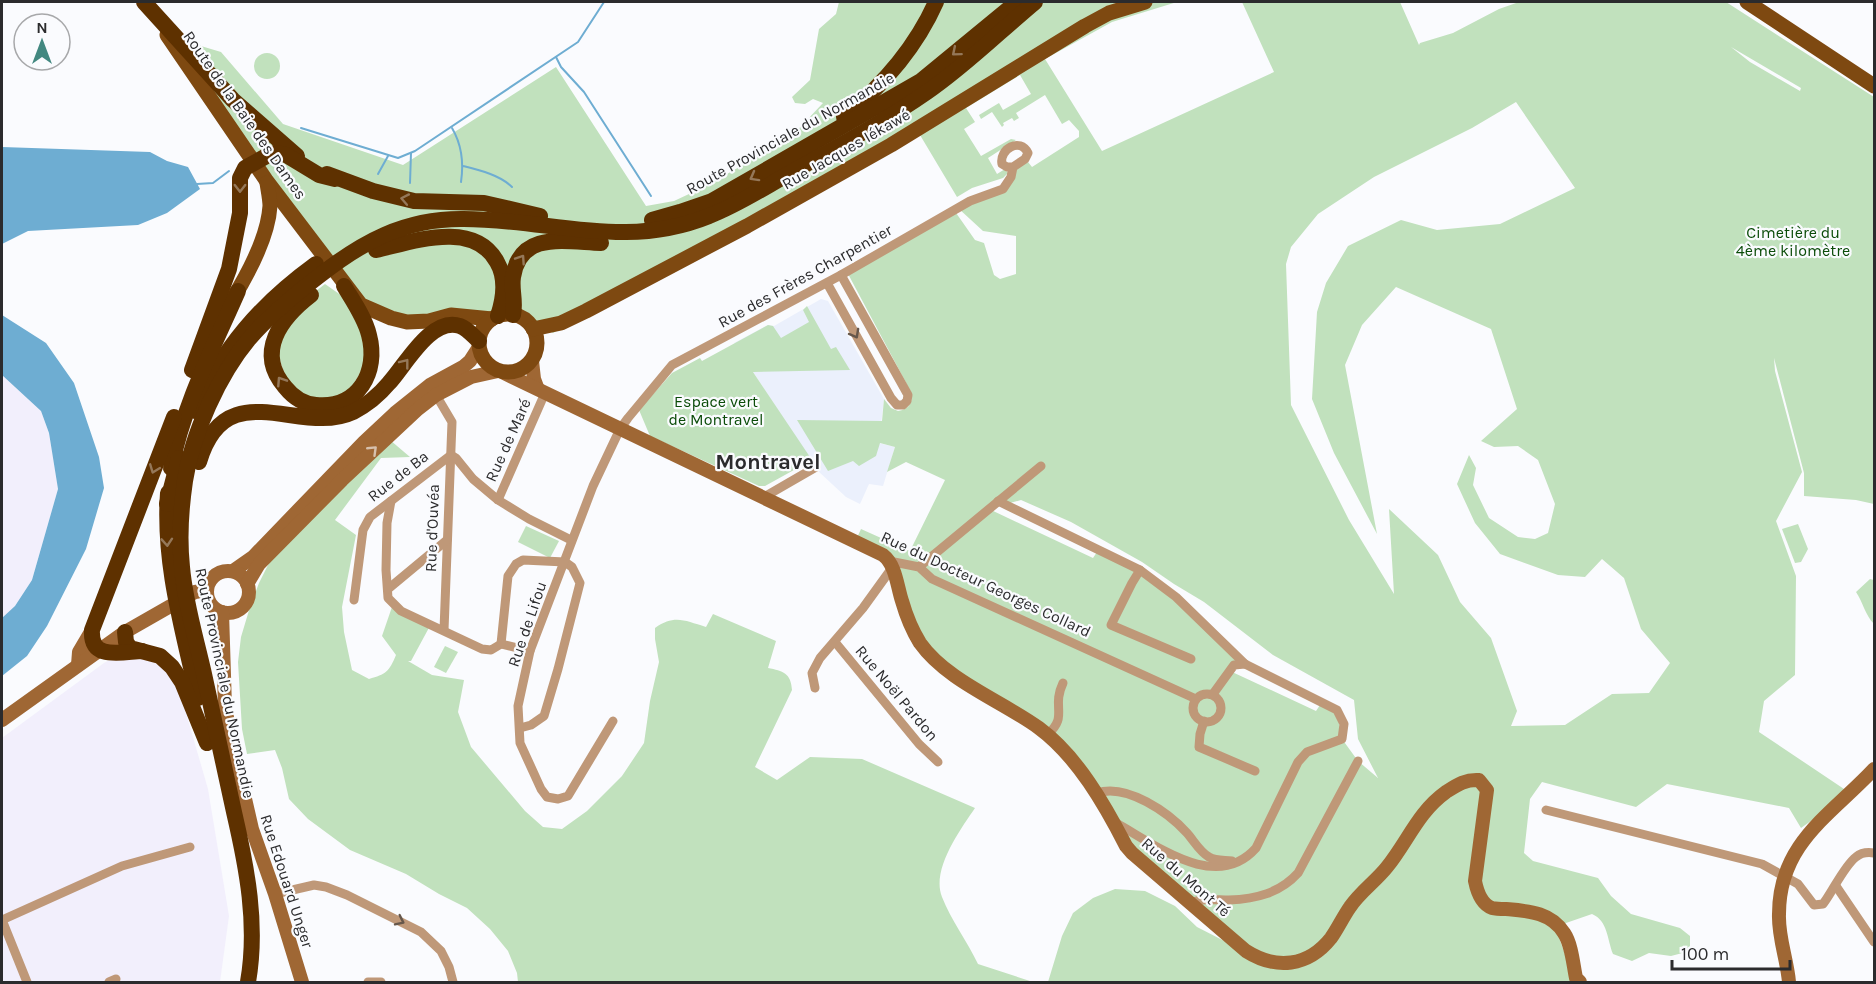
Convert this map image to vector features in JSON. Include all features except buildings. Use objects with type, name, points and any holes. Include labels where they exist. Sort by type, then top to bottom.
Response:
[{"type":"highway","points":[[144,2],[233,100],[304,162],[335,179]]},
{"type":"highway","points":[[784,160],[843,117],[878,86],[918,35],[936,2]]},
{"type":"highway","name":"Route Provinciale du Normandie","points":[[167,504],[185,439],[208,381],[226,352],[243,328],[297,278],[349,241],[402,219],[432,212],[466,210],[623,223],[654,220],[712,201],[921,81],[1017,2]]},
{"type":"highway","name":"Route Provinciale du Normandie","points":[[239,982],[243,933],[240,900],[231,847],[207,743],[178,573],[182,503],[194,443],[225,376],[248,341],[281,305],[350,252],[403,227],[427,221],[459,219],[496,220],[586,232],[632,233],[682,224],[709,216],[807,164],[930,91],[1035,2]]},
{"type":"highway","points":[[142,651],[112,653],[99,651],[93,644],[92,630],[229,269],[240,213],[240,178],[245,168],[270,154],[277,153],[286,155],[319,175],[393,197],[414,201],[484,202],[540,216]]},
{"type":"highway","points":[[501,317],[516,302],[513,283],[515,266],[525,251],[538,243],[634,241],[682,224]]},
{"type":"highway","points":[[342,283],[369,332],[372,354],[369,372],[362,387],[349,397],[331,405],[315,405],[292,396],[282,384],[271,358],[273,341],[280,326],[299,304],[325,284],[391,240],[418,231],[439,227],[567,229]]},
{"type":"highway","points":[[376,250],[422,239],[444,237],[477,241],[494,256],[500,267],[504,290],[501,317]]},
{"type":"highway","points":[[178,573],[166,527],[169,479],[181,429],[238,291]]},
{"type":"highway","points":[[284,413],[343,408],[355,404],[370,389],[378,373],[380,344],[376,331],[361,305]]},
{"type":"highway","points":[[178,573],[195,476],[203,449],[214,429],[233,417],[245,413],[269,411],[318,418],[334,417],[356,410],[374,398],[423,340],[441,328],[461,327],[479,344]]},
{"type":"highway","name":"Route Provinciale du Normandie","points":[[185,620],[249,884],[252,945],[248,982]]},
{"type":"highway","points":[[125,632],[126,642],[130,648],[160,657],[172,667],[182,682],[207,743]]},
{"type":"main road","name":"Route de la Baie des Dames","points":[[144,2],[241,145],[342,283]]},
{"type":"main road","name":"Rue Jacques Iékawé","points":[[537,345],[561,323],[747,226],[891,145],[1093,22],[1109,13],[1145,2]]},
{"type":"main road","points":[[1747,2],[1875,86]]},
{"type":"main road","points":[[1775,20],[1875,79]]},
{"type":"main road","points":[[190,375],[238,291],[256,254],[266,226],[270,204],[264,177]]},
{"type":"main road","points":[[342,283],[361,305],[391,318],[408,322],[429,321],[451,315],[501,317],[526,320],[533,328],[537,345],[532,361],[520,370],[501,372],[484,361],[479,344],[485,325],[501,317]]},
{"type":"main road","name":"Rue Jacques Iékawé","points":[[533,328],[561,323]]},
{"type":"street","name":"Rue des Frères Charpentier","points":[[620,429],[672,365],[827,283],[970,201],[1003,189],[1011,177],[1013,167]]},
{"type":"street","points":[[827,283],[891,398],[897,405],[903,405],[907,402],[908,395],[841,275]]},
{"type":"street","points":[[233,572],[253,557],[395,413],[430,385],[463,367],[470,361],[479,344]]},
{"type":"street","points":[[532,361],[534,379],[541,390]]},
{"type":"street","points":[[247,584],[259,564],[401,423],[436,396],[471,377],[501,372]]},
{"type":"street","name":"Rue du Docteur Georges Collard","points":[[501,372],[856,540],[883,555],[891,566],[919,567],[932,579],[1196,699]]},
{"type":"street","name":"Rue de Maré","points":[[498,500],[541,390]]},
{"type":"street","name":"Rue d'Ouvéa","points":[[436,396],[452,422],[444,630]]},
{"type":"street","name":"Rue de Lifou","points":[[613,721],[568,796],[558,800],[547,797],[520,743],[518,706],[530,651],[593,486],[620,429]]},
{"type":"street","name":"Rue de Ba","points":[[354,600],[363,530],[370,517],[450,455],[456,458],[473,479],[498,500],[529,519],[572,540]]},
{"type":"street","points":[[919,567],[1041,466]]},
{"type":"street","points":[[764,496],[816,467]]},
{"type":"street","points":[[392,501],[387,523],[388,598],[401,611],[482,649],[491,650],[501,644],[530,651]]},
{"type":"street","points":[[998,501],[1140,570],[1176,597],[1245,664],[1337,710],[1344,724],[1342,739],[1307,752],[1298,762],[1261,841],[1248,858],[1240,862],[1214,867],[1181,860],[1113,822]]},
{"type":"street","points":[[388,589],[447,540]]},
{"type":"street","points":[[501,644],[507,576],[510,572],[523,560],[565,562],[572,567],[580,583],[544,716],[531,725],[520,728]]},
{"type":"street","points":[[815,688],[812,673],[820,658],[863,608],[891,566]]},
{"type":"street","name":"Rue du Mont Té","points":[[891,566],[912,629],[921,644],[933,657],[956,675],[1041,729],[1098,793],[1132,853],[1246,951],[1259,959],[1281,963],[1306,958],[1318,951],[1330,939],[1350,907],[1388,866],[1425,810],[1435,800],[1470,779],[1479,780],[1487,790],[1474,881],[1478,893],[1492,908],[1530,911],[1553,920],[1566,934],[1576,978],[1580,982]]},
{"type":"street","points":[[1140,570],[1112,625],[1191,659]]},
{"type":"street","points":[[223,572],[233,572],[242,576],[247,584],[249,597],[235,612],[222,612],[210,603],[207,590],[214,576],[223,572]]},
{"type":"street","points":[[2,720],[125,632],[195,592],[207,590]]},
{"type":"street","name":"Rue Edouard Unger","points":[[222,612],[223,684],[231,738],[252,829],[302,982]]},
{"type":"street","points":[[78,665],[79,652],[92,630]]},
{"type":"street","name":"Rue Noël Pardon","points":[[835,642],[919,744],[938,762]]},
{"type":"street","points":[[1213,694],[1234,665],[1245,664]]},
{"type":"street","points":[[1047,735],[1057,726],[1060,719],[1057,705],[1058,693],[1063,683]]},
{"type":"street","points":[[1204,694],[1213,694],[1220,701],[1221,710],[1217,718],[1209,722],[1204,721],[1194,712],[1196,699],[1204,694]]},
{"type":"street","points":[[1204,721],[1199,747],[1255,771]]},
{"type":"street","points":[[1190,903],[1262,896],[1289,883],[1298,873],[1358,761]]},
{"type":"street","points":[[1789,982],[1780,934],[1779,915],[1780,894],[1785,874],[1793,855],[1812,829],[1875,769]]},
{"type":"street","points":[[1098,793],[1107,791],[1131,795],[1148,803],[1177,822],[1203,854],[1212,859],[1240,862]]},
{"type":"street","points":[[1546,810],[1762,864],[1785,874],[1798,884],[1814,905],[1823,904],[1850,863],[1858,855],[1866,852],[1875,853]]},
{"type":"street","points":[[27,982],[2,920],[122,866],[190,847]]},
{"type":"street","points":[[275,894],[314,885],[347,895],[421,932],[441,951],[453,982]]},
{"type":"street","points":[[1836,886],[1875,942]]},
{"type":"street","points":[[368,982],[381,982]]},
{"type":"shaded area","points":[[821,299],[828,301],[884,399],[879,443],[895,447],[883,486],[869,484],[860,504],[846,497],[818,471],[734,343],[768,325],[774,326]]},
{"type":"shaded area","points":[[2,375],[41,411],[49,433],[58,489],[32,580],[15,606],[2,618]]},
{"type":"shaded area","points":[[140,654],[175,675],[208,789],[229,916],[220,982],[2,982],[2,738],[104,663],[119,655]]},
{"type":"green space","name":"Cimetière du 4ème kilomètre","points":[[839,2],[1177,2],[1112,22],[1045,59],[1102,151],[1274,72],[1242,2],[1400,2],[1419,45],[1453,33],[1499,9],[1519,2],[1726,2],[1874,97],[1874,504],[1856,500],[1804,496],[1804,473],[1774,358],[1775,371],[1802,472],[1776,521],[1796,576],[1795,675],[1764,701],[1759,732],[1850,793],[1801,828],[1789,808],[1667,784],[1636,807],[1542,782],[1530,799],[1524,853],[1533,861],[1598,878],[1611,896],[1631,914],[1680,928],[1690,936],[1690,951],[1671,956],[1649,953],[1632,961],[1613,954],[1604,926],[1592,914],[1566,923],[1557,932],[1575,982],[1048,982],[1062,936],[1073,913],[1093,898],[1115,889],[1145,891],[1175,906],[1197,927],[1240,949],[1143,863],[1058,746],[921,644],[892,566],[856,540],[861,529],[910,551],[945,480],[906,462],[887,472],[895,447],[880,443],[876,456],[859,466],[853,461],[828,471],[797,420],[882,421],[884,399],[891,408],[898,411],[909,406],[912,394],[847,272],[954,210],[975,240],[984,243],[994,275],[1000,279],[1016,274],[1016,236],[983,231],[958,208],[1003,189],[1012,171],[1028,162],[1032,167],[1079,137],[1079,131],[1069,120],[1062,124],[1045,95],[1016,113],[1019,118],[1014,121],[1012,118],[1003,123],[1002,127],[992,112],[981,119],[979,115],[999,103],[1003,110],[1031,94],[1020,75],[966,108],[975,122],[964,129],[981,156],[1011,139],[1016,140],[988,158],[997,174],[1005,169],[1008,173],[1003,178],[972,188],[957,197],[920,135],[553,333],[519,310],[422,317],[401,315],[369,303],[349,285],[179,46],[194,37],[201,46],[221,52],[283,124],[403,165],[556,67],[646,206],[674,201],[704,187],[789,139],[823,103],[813,99],[805,104],[795,103],[792,97],[810,80],[819,29],[836,14]],"holes":[[[1731,47],[1801,88],[1800,91],[1750,62]],[[1516,102],[1575,188],[1500,224],[1437,230],[1401,220],[1348,246],[1326,283],[1317,312],[1312,399],[1334,453],[1377,534],[1345,365],[1362,325],[1396,287],[1491,329],[1517,409],[1481,441],[1494,447],[1518,446],[1538,460],[1555,504],[1548,533],[1535,539],[1518,537],[1489,518],[1473,485],[1476,468],[1469,455],[1457,484],[1475,523],[1500,554],[1558,575],[1585,577],[1602,559],[1624,578],[1641,629],[1670,663],[1649,693],[1612,694],[1565,725],[1511,726],[1517,711],[1491,638],[1460,602],[1438,555],[1389,509],[1394,594],[1349,520],[1291,405],[1286,264],[1291,247],[1318,214],[1374,177],[1472,128]],[[1021,500],[1071,522],[1142,562],[1204,602],[1273,655],[1354,700],[1358,739],[1378,778],[1358,761],[1342,739],[1337,710],[1322,702],[1316,711],[1230,671],[1245,664],[1140,570],[1099,549],[1093,558],[989,509]]]},
{"type":"green space","points":[[267,53],[276,57],[280,66],[276,75],[267,79],[258,75],[254,66],[258,57]]},
{"type":"green space","points":[[325,284],[355,305],[372,354],[343,401],[292,395],[273,341],[299,304]]},
{"type":"green space","name":"Espace vert de Montravel","points":[[807,306],[831,349],[836,347],[850,370],[753,372],[812,460],[765,486],[759,486],[650,436],[639,410],[672,373],[700,358],[702,361],[768,325],[773,326],[781,338],[809,322],[803,310]]},
{"type":"green space","points":[[390,440],[410,457],[381,458],[335,520],[356,535],[342,607],[344,632],[352,670],[369,679],[383,674],[391,665],[396,655],[382,636],[393,604],[431,624],[411,661],[408,661],[432,675],[464,680],[458,712],[471,747],[525,811],[543,827],[562,829],[587,811],[622,776],[644,743],[659,662],[655,628],[674,620],[706,627],[713,614],[776,641],[768,668],[778,670],[788,676],[792,690],[755,767],[777,780],[810,757],[862,759],[975,808],[955,839],[944,863],[940,875],[942,897],[978,964],[1033,982],[518,982],[517,973],[508,951],[490,929],[467,908],[406,874],[350,850],[308,819],[289,799],[275,750],[247,754],[242,729],[238,662],[241,637],[259,583],[272,557]]},
{"type":"green space","points":[[1798,524],[1808,549],[1801,562],[1795,563],[1782,529]]},
{"type":"green space","points":[[526,526],[559,541],[550,558],[518,542]]},
{"type":"green space","points":[[1870,579],[1874,580],[1874,624],[1856,592]]},
{"type":"green space","points":[[445,646],[458,652],[446,673],[434,667]]},
{"type":"water","points":[[2,147],[150,152],[167,161],[188,167],[200,189],[167,213],[138,225],[28,231],[2,244]]},
{"type":"water","points":[[2,315],[46,343],[74,383],[99,457],[104,488],[86,549],[47,626],[27,656],[2,676],[2,618],[15,606],[32,580],[58,489],[49,433],[41,411],[2,375]]},
{"type":"waterway","points":[[301,128],[398,158],[415,151],[578,42],[604,2]]},
{"type":"waterway","points":[[556,57],[561,67],[584,92],[651,196]]},
{"type":"waterway","points":[[452,128],[461,154],[461,182]]},
{"type":"waterway","points":[[410,183],[411,153]]},
{"type":"waterway","points":[[378,174],[388,156]]},
{"type":"waterway","points":[[463,166],[495,176],[512,187]]},
{"type":"waterway","points":[[197,184],[213,183],[229,171]]},
{"type":"district","name":"Montravel","points":[[768,462]]}]
